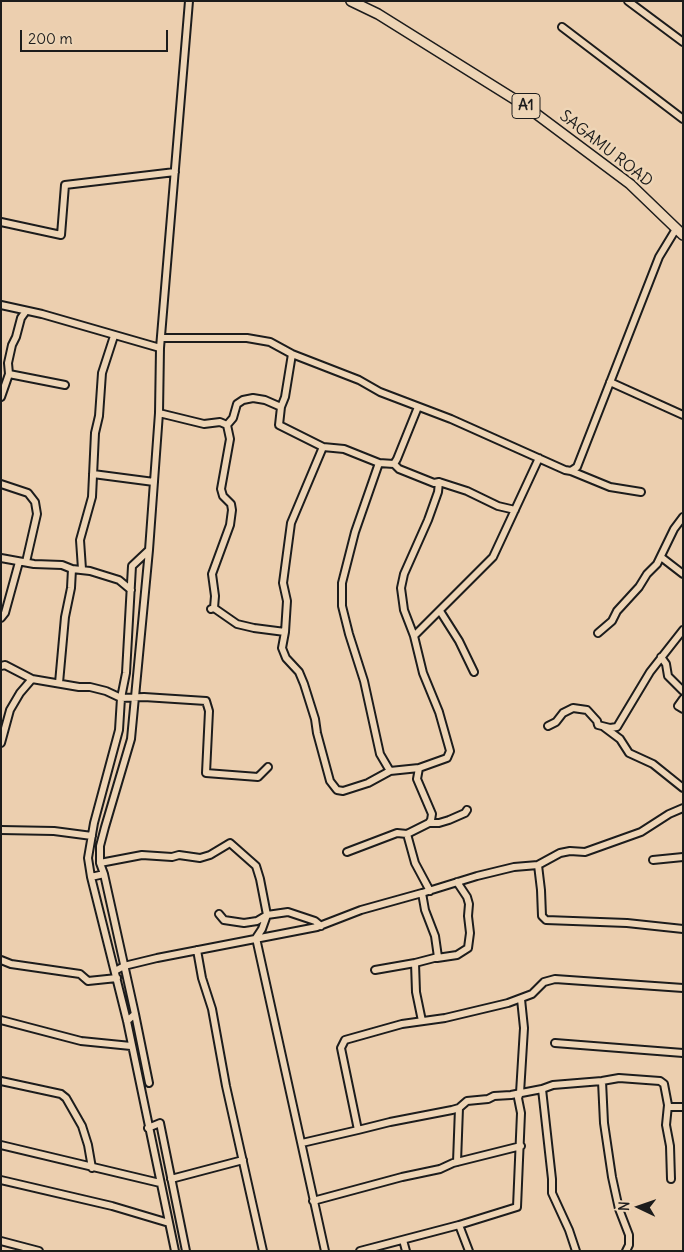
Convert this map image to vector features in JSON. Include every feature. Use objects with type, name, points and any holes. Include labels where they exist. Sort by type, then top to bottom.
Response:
[{"type":"highway","name":"SAGAMU ROAD","points":[[351,1],[378,14],[527,107],[630,184],[680,230]]},
{"type":"street","points":[[149,1083],[104,874],[100,863],[100,846],[120,783],[131,739],[149,550],[159,413],[160,348],[189,1]]},
{"type":"street","points":[[628,1],[683,42]]},
{"type":"street","points":[[562,27],[683,119]]},
{"type":"street","points":[[1,222],[61,235],[65,185],[175,172]]},
{"type":"street","points":[[572,471],[578,468],[659,257],[680,230]]},
{"type":"street","points":[[1,305],[26,310],[160,348]]},
{"type":"street","points":[[1,397],[9,374],[8,364],[12,345],[21,318],[26,310]]},
{"type":"street","points":[[82,569],[80,540],[92,497],[95,433],[99,416],[102,373],[114,336]]},
{"type":"street","points":[[161,338],[247,338],[270,342],[292,354],[359,380],[380,392],[451,419],[564,470],[572,471],[610,487],[641,492]]},
{"type":"street","points":[[292,354],[279,425],[323,447],[344,449],[379,463],[394,464],[399,469],[434,483],[439,482],[477,495],[498,506],[515,510]]},
{"type":"street","points":[[9,374],[65,385]]},
{"type":"street","points":[[610,382],[683,415]]},
{"type":"street","points":[[227,425],[233,418],[237,404],[243,400],[253,398],[265,400],[281,407]]},
{"type":"street","points":[[394,464],[418,407]]},
{"type":"street","points":[[159,413],[204,424],[220,422],[227,425]]},
{"type":"street","points":[[227,425],[230,439],[221,489],[223,496],[231,504],[232,510],[230,525],[212,574],[215,596],[212,609],[237,624],[284,632]]},
{"type":"street","points":[[323,447],[290,523],[283,583],[286,601],[282,648],[286,658],[299,672],[304,684],[332,784],[338,790],[343,791],[368,783],[390,772],[419,768],[447,758],[450,751],[439,712],[423,673],[414,636],[404,610],[401,588],[404,574],[428,520],[438,492],[439,482]]},
{"type":"street","points":[[414,636],[493,557],[540,458]]},
{"type":"street","points":[[379,463],[355,532],[342,583],[342,606],[364,681],[380,754],[390,772]]},
{"type":"street","points":[[93,474],[154,482]]},
{"type":"street","points":[[1,484],[28,493],[35,502],[36,514],[6,613],[1,618]]},
{"type":"street","points":[[598,633],[612,621],[617,611],[639,587],[647,574],[653,570],[674,529],[683,517]]},
{"type":"street","points":[[149,550],[132,566],[126,673],[118,730],[88,858],[127,1021],[175,1251]]},
{"type":"street","points":[[661,557],[683,574]]},
{"type":"street","points":[[1,558],[34,564],[62,565],[82,569],[119,580],[131,590]]},
{"type":"street","points":[[59,683],[72,568]]},
{"type":"street","points":[[440,611],[459,641],[474,672]]},
{"type":"street","points":[[604,727],[617,727],[650,672],[683,630]]},
{"type":"street","points":[[661,657],[666,664],[668,676],[683,691]]},
{"type":"street","points":[[1,666],[5,665],[32,679],[78,687],[90,687],[122,698],[207,702],[209,711],[206,773],[258,777],[268,767]]},
{"type":"street","points":[[1,743],[10,710],[20,693],[32,679]]},
{"type":"street","points":[[683,699],[678,706],[683,709]]},
{"type":"street","points":[[548,726],[556,722],[563,713],[573,708],[587,710],[597,721],[598,725],[604,727],[620,739],[630,753],[652,764],[683,788]]},
{"type":"street","points":[[419,768],[417,780],[432,814],[429,823]]},
{"type":"street","points":[[115,971],[124,966],[197,950],[321,926],[333,919],[457,882],[514,867],[538,865],[560,853],[570,851],[585,852],[641,832],[669,814],[683,808]]},
{"type":"street","points":[[347,852],[397,834],[407,834],[429,823],[449,820],[465,813],[467,810]]},
{"type":"street","points":[[1,830],[54,831],[92,836]]},
{"type":"street","points":[[407,834],[417,867],[430,890]]},
{"type":"street","points":[[100,863],[142,855],[200,858],[210,855],[230,843],[256,866],[267,915],[262,929],[256,938],[325,1251]]},
{"type":"street","points":[[653,860],[683,857]]},
{"type":"street","points":[[538,865],[542,916],[546,920],[627,923],[683,929]]},
{"type":"street","points":[[91,876],[104,874]]},
{"type":"street","points":[[375,970],[457,955],[468,948],[470,934],[469,904],[467,897],[457,882]]},
{"type":"street","points":[[422,893],[425,910],[435,936],[437,958]]},
{"type":"street","points":[[218,914],[224,920],[244,923],[257,921],[267,915],[288,912],[315,921],[321,926]]},
{"type":"street","points":[[197,950],[202,978],[212,1009],[226,1086],[263,1251]]},
{"type":"street","points":[[1,960],[11,964],[80,974],[88,981],[117,978]]},
{"type":"street","points":[[415,963],[416,992],[422,1021]]},
{"type":"street","points":[[358,1130],[342,1055],[342,1043],[345,1040],[402,1024],[457,1016],[521,999],[532,994],[544,982],[556,979],[683,988]]},
{"type":"street","points":[[360,1251],[459,1225],[517,1207],[521,1113],[518,1098],[520,1093],[524,1028],[521,999]]},
{"type":"street","points":[[127,1021],[135,1014]]},
{"type":"street","points":[[1,1020],[81,1041],[131,1046]]},
{"type":"street","points":[[555,1043],[683,1053]]},
{"type":"street","points":[[302,1143],[459,1108],[467,1101],[511,1095],[553,1085],[620,1078],[660,1081],[664,1084],[668,1105],[666,1124],[670,1146],[671,1179]]},
{"type":"street","points":[[1,1081],[62,1094],[82,1126],[92,1168]]},
{"type":"street","points":[[602,1081],[604,1123],[610,1163],[619,1209],[629,1235],[629,1245],[626,1251]]},
{"type":"street","points":[[542,1089],[552,1193],[569,1230],[576,1251]]},
{"type":"street","points":[[668,1105],[670,1107],[683,1107]]},
{"type":"street","points":[[457,1162],[459,1108]]},
{"type":"street","points":[[148,1128],[160,1123],[186,1251]]},
{"type":"street","points":[[1,1145],[160,1183]]},
{"type":"street","points":[[313,1201],[402,1177],[440,1169],[457,1162],[520,1146]]},
{"type":"street","points":[[171,1179],[243,1160]]},
{"type":"street","points":[[1,1180],[112,1206],[169,1223]]},
{"type":"street","points":[[459,1225],[469,1251]]},
{"type":"street","points":[[403,1240],[406,1251]]},
{"type":"street","points":[[1,1241],[40,1251]]}]
